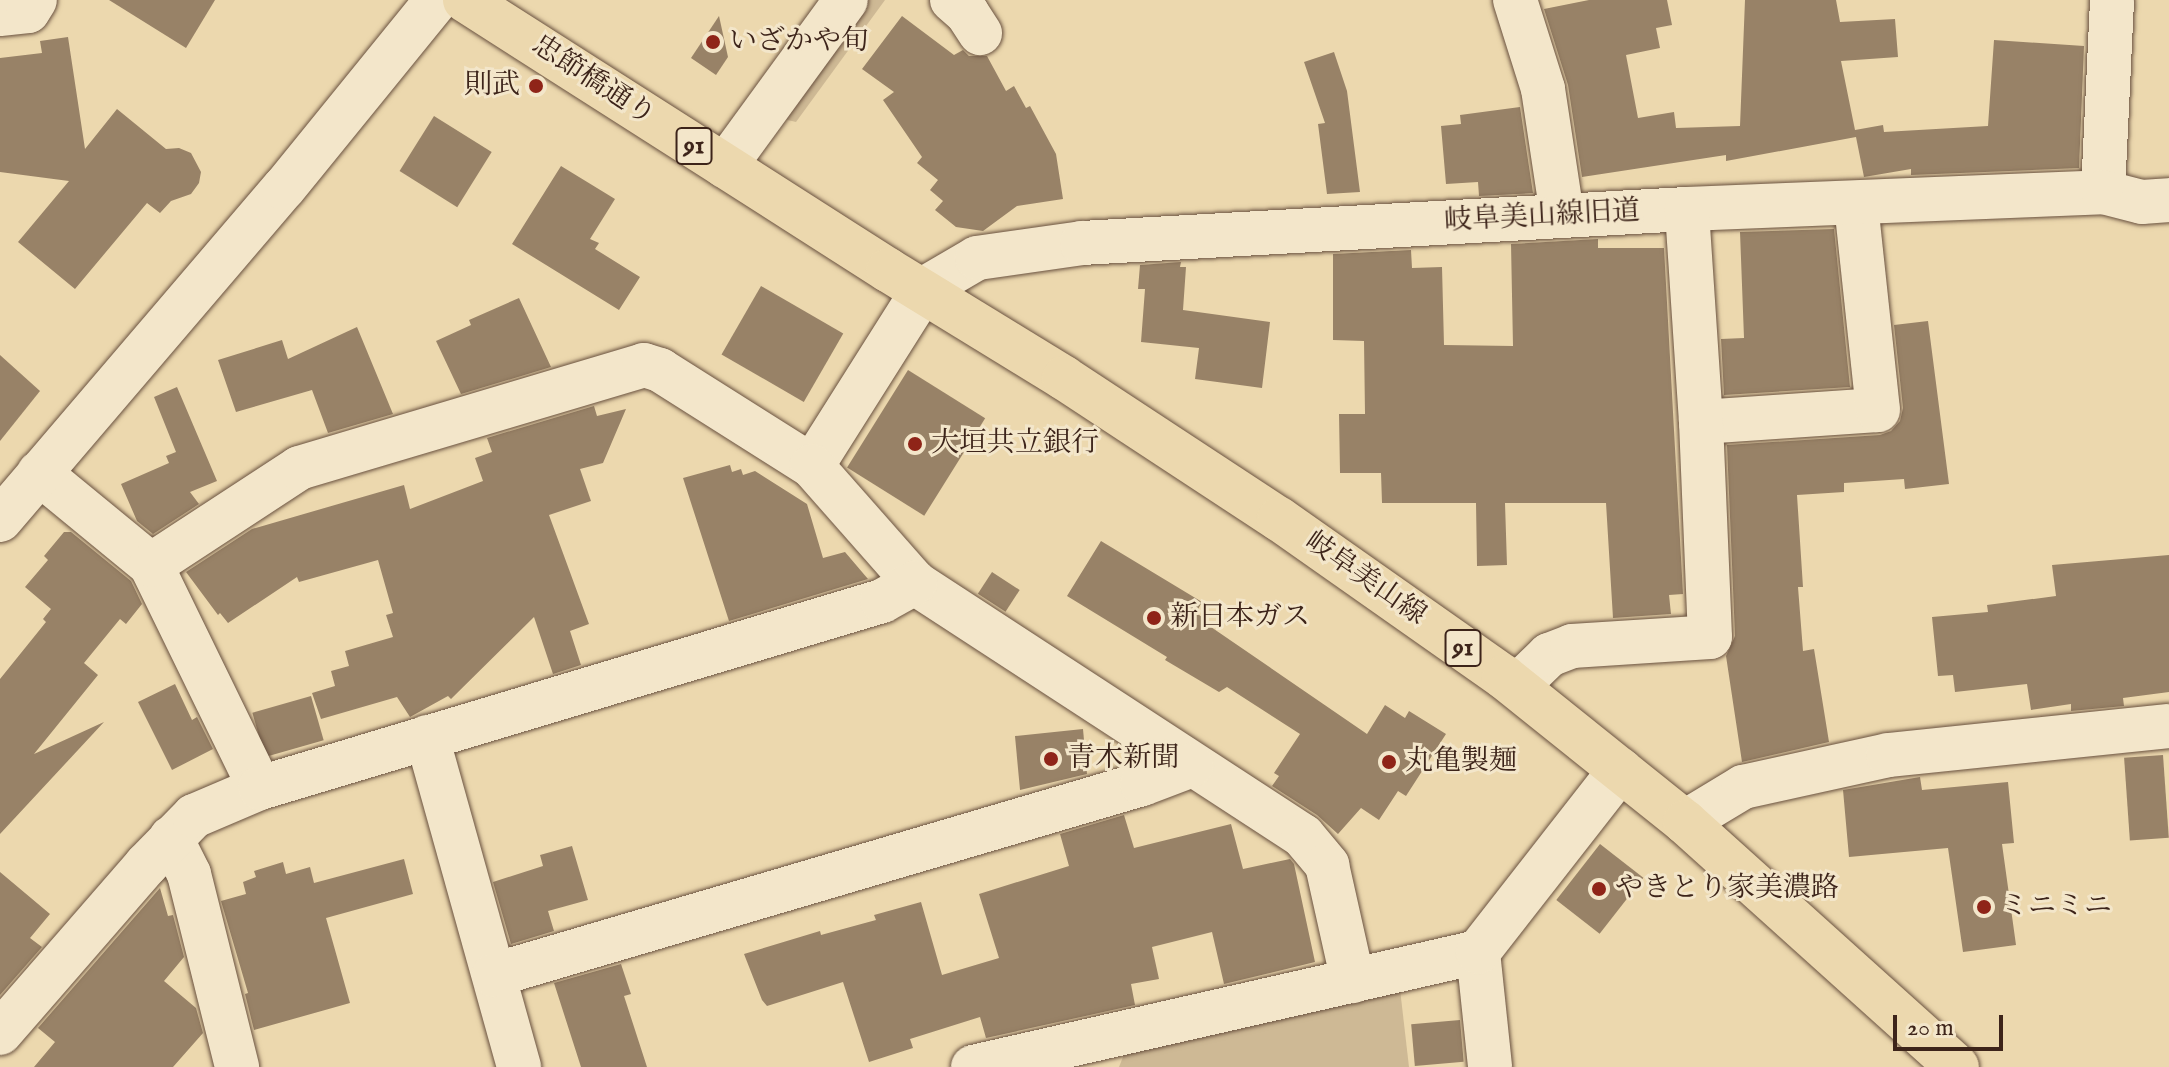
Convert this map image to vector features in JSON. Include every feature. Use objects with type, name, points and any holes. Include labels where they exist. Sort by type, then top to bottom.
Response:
[{"type":"main road","name":"忠節橋通り","points":[[465,0],[888,270],[924,289]]},
{"type":"main road","name":"岐阜美山線","points":[[924,289],[1279,519],[1517,686],[1685,822],[1957,1067]]},
{"type":"street","points":[[0,14],[28,11],[35,0]]},
{"type":"street","points":[[0,520],[284,188],[437,0]]},
{"type":"street","points":[[725,166],[846,0]]},
{"type":"street","points":[[952,0],[967,13],[980,33]]},
{"type":"street","points":[[1515,0],[1543,89],[1562,215]]},
{"type":"street","points":[[2103,192],[2112,0]]},
{"type":"street","name":"岐阜美山線旧道","points":[[924,289],[977,258],[1082,243],[1562,215],[2103,192],[2142,202],[2169,200]]},
{"type":"street","points":[[1701,422],[1878,410],[1856,203]]},
{"type":"street","points":[[1517,686],[1549,655],[1572,646],[1710,637],[1701,422],[1687,209]]},
{"type":"street","points":[[812,466],[924,289]]},
{"type":"street","points":[[151,565],[299,468],[644,365],[660,370],[812,466],[915,583],[1303,836],[1327,865],[1353,981]]},
{"type":"street","points":[[39,473],[151,565],[260,788]]},
{"type":"street","points":[[0,1033],[171,838],[194,816],[260,788],[882,601],[915,583]]},
{"type":"street","points":[[1685,822],[1743,787],[1888,755],[2169,726]]},
{"type":"street","points":[[427,737],[519,1067]]},
{"type":"street","points":[[494,975],[1142,784],[1192,765]]},
{"type":"street","points":[[973,1067],[1098,1053],[1353,981],[1478,952],[1620,770]]},
{"type":"street","points":[[171,838],[189,874],[228,1061]]},
{"type":"street","points":[[1478,952],[1490,1067]]},
{"type":"shaded area","points":[[862,0],[885,0],[796,122],[775,117]]},
{"type":"shaded area","points":[[1400,989],[1409,1067],[1119,1067],[1127,1047]]},
{"type":"building","points":[[109,0],[215,0],[186,48]]},
{"type":"building","points":[[1589,0],[1667,0],[1672,25],[1656,28],[1660,48],[1626,55],[1638,118],[1674,112],[1676,128],[1740,126],[1745,0],[1836,0],[1840,22],[1895,19],[1898,57],[1841,61],[1855,130],[1883,125],[1884,132],[1988,126],[1994,40],[2084,46],[2079,168],[1911,175],[1911,169],[1864,177],[1856,137],[1726,161],[1726,155],[1582,177],[1568,85],[1544,9]]},
{"type":"building","name":"いざかや旬","points":[[719,16],[728,57],[716,75],[691,58]]},
{"type":"building","points":[[902,16],[954,55],[963,50],[969,56],[987,56],[1006,91],[1014,86],[1026,108],[1030,106],[1056,154],[1063,199],[1017,206],[983,231],[956,227],[935,210],[943,201],[930,190],[938,180],[917,163],[922,157],[883,100],[894,92],[862,69]]},
{"type":"building","points":[[68,37],[85,149],[117,109],[166,149],[179,148],[191,153],[201,172],[199,183],[191,194],[171,201],[160,213],[147,203],[75,289],[18,242],[69,181],[0,172],[0,58],[42,53],[40,41]]},
{"type":"building","points":[[1334,52],[1347,91],[1360,192],[1327,194],[1318,124],[1325,123],[1304,62]]},
{"type":"building","points":[[1520,107],[1533,193],[1479,196],[1478,182],[1446,184],[1441,126],[1461,124],[1460,115]]},
{"type":"building","points":[[434,116],[492,152],[457,207],[400,171]]},
{"type":"building","points":[[561,166],[615,199],[590,239],[599,243],[595,249],[640,277],[619,310],[512,244]]},
{"type":"building","points":[[1834,229],[1850,387],[1724,395],[1721,339],[1744,338],[1740,232]]},
{"type":"building","points":[[1598,239],[1598,248],[1664,248],[1683,594],[1669,595],[1671,614],[1613,618],[1606,503],[1505,503],[1507,565],[1477,566],[1476,503],[1382,503],[1381,473],[1340,473],[1339,414],[1365,414],[1364,341],[1333,340],[1333,254],[1411,250],[1412,268],[1442,267],[1444,345],[1513,346],[1511,244]]},
{"type":"building","points":[[1181,262],[1180,267],[1186,267],[1183,310],[1270,322],[1262,388],[1195,379],[1199,348],[1141,342],[1145,289],[1138,289],[1140,265]]},
{"type":"building","points":[[761,286],[843,334],[804,402],[722,354]]},
{"type":"building","points":[[519,298],[551,367],[461,394],[436,341],[471,325],[469,320]]},
{"type":"building","points":[[1928,321],[1949,484],[1905,489],[1904,479],[1844,483],[1844,492],[1797,495],[1803,587],[1798,587],[1803,651],[1814,649],[1829,742],[1742,762],[1726,656],[1735,636],[1727,445],[1880,435],[1891,431],[1900,421],[1903,408],[1894,325]]},
{"type":"building","points":[[357,327],[393,414],[328,433],[312,390],[236,412],[218,360],[282,340],[288,359]]},
{"type":"building","points":[[0,355],[40,391],[0,441]]},
{"type":"building","name":"大垣共立銀行","points":[[908,370],[985,418],[924,516],[847,468]]},
{"type":"building","points":[[177,387],[217,481],[190,492],[199,504],[153,534],[137,521],[121,484],[169,463],[166,456],[176,452],[154,397]]},
{"type":"building","points":[[594,406],[597,416],[626,409],[603,463],[580,469],[591,501],[549,515],[589,624],[570,631],[581,665],[553,674],[534,617],[451,699],[448,696],[410,717],[397,697],[321,719],[312,693],[335,686],[331,671],[349,666],[345,651],[393,637],[386,615],[393,613],[378,560],[299,582],[297,577],[228,623],[220,613],[218,615],[186,572],[252,529],[404,485],[410,509],[483,481],[475,458],[492,452],[487,438]]},
{"type":"building","points":[[730,465],[732,472],[741,469],[743,475],[755,471],[807,504],[823,558],[845,552],[868,579],[729,621],[683,478]]},
{"type":"building","points":[[64,532],[71,532],[131,581],[142,604],[126,624],[120,619],[84,663],[98,675],[34,754],[104,722],[0,834],[0,679],[46,622],[43,619],[51,609],[25,587],[48,560],[44,556]]},
{"type":"building","points":[[1101,541],[1202,602],[1196,613],[1213,624],[1211,627],[1367,734],[1385,705],[1405,718],[1409,711],[1446,734],[1406,796],[1398,791],[1379,820],[1361,808],[1338,834],[1317,815],[1272,786],[1279,776],[1274,773],[1300,734],[1227,687],[1219,692],[1067,596]]},
{"type":"building","points":[[2169,555],[2169,692],[2123,698],[2124,706],[2071,711],[2071,704],[2031,710],[2027,684],[1955,692],[1953,675],[1938,676],[1932,617],[1988,612],[1987,605],[2056,596],[2052,565]]},
{"type":"building","points":[[992,572],[1020,590],[1006,612],[978,594]]},
{"type":"building","points":[[175,684],[192,720],[197,717],[213,749],[172,770],[138,702]]},
{"type":"building","points":[[311,696],[324,740],[265,757],[252,713]]},
{"type":"building","name":"青木新聞","points":[[1083,729],[1087,774],[1020,790],[1015,736]]},
{"type":"building","points":[[2163,755],[2169,838],[2130,841],[2124,758]]},
{"type":"building","points":[[1920,777],[1922,790],[2008,782],[2014,843],[2002,844],[2016,945],[1963,952],[1948,848],[1849,857],[1843,790]]},
{"type":"building","points":[[1124,815],[1134,848],[1231,824],[1243,869],[1290,859],[1294,864],[1315,962],[1224,984],[1212,932],[1152,947],[1159,979],[1131,984],[1135,1005],[986,1038],[980,1017],[910,1039],[913,1048],[869,1062],[843,982],[767,1006],[762,1000],[744,954],[820,931],[821,935],[876,920],[874,915],[921,902],[942,975],[999,958],[979,894],[1069,866],[1060,834]]},
{"type":"building","name":"やきとり家美濃路","points":[[1600,844],[1643,878],[1600,934],[1556,900]]},
{"type":"building","points":[[572,846],[588,900],[548,911],[554,931],[511,944],[493,882],[543,866],[540,855]]},
{"type":"building","points":[[404,859],[413,894],[326,918],[350,1003],[254,1030],[245,994],[248,993],[221,901],[246,894],[243,882],[256,877],[254,871],[283,862],[286,874],[310,867],[314,883]]},
{"type":"building","points":[[0,872],[50,914],[30,938],[42,947],[0,995]]},
{"type":"building","points":[[160,888],[168,916],[173,915],[184,957],[164,981],[196,1008],[203,1033],[173,1067],[34,1067],[55,1042],[38,1028]]},
{"type":"building","points":[[621,964],[631,994],[624,996],[647,1067],[581,1067],[554,983]]},
{"type":"building","points":[[1460,1020],[1464,1062],[1415,1066],[1411,1024]]},
{"type":"place","name":"いざかや旬","points":[[713,42]]},
{"type":"place","name":"則武","points":[[536,86]]},
{"type":"place","name":"大垣共立銀行","points":[[915,444]]},
{"type":"place","name":"新日本ガス","points":[[1154,618]]},
{"type":"place","name":"青木新聞","points":[[1051,759]]},
{"type":"place","name":"丸亀製麺","points":[[1389,762]]},
{"type":"place","name":"やきとり家美濃路","points":[[1599,889]]},
{"type":"place","name":"ミニミニ","points":[[1984,907]]}]
